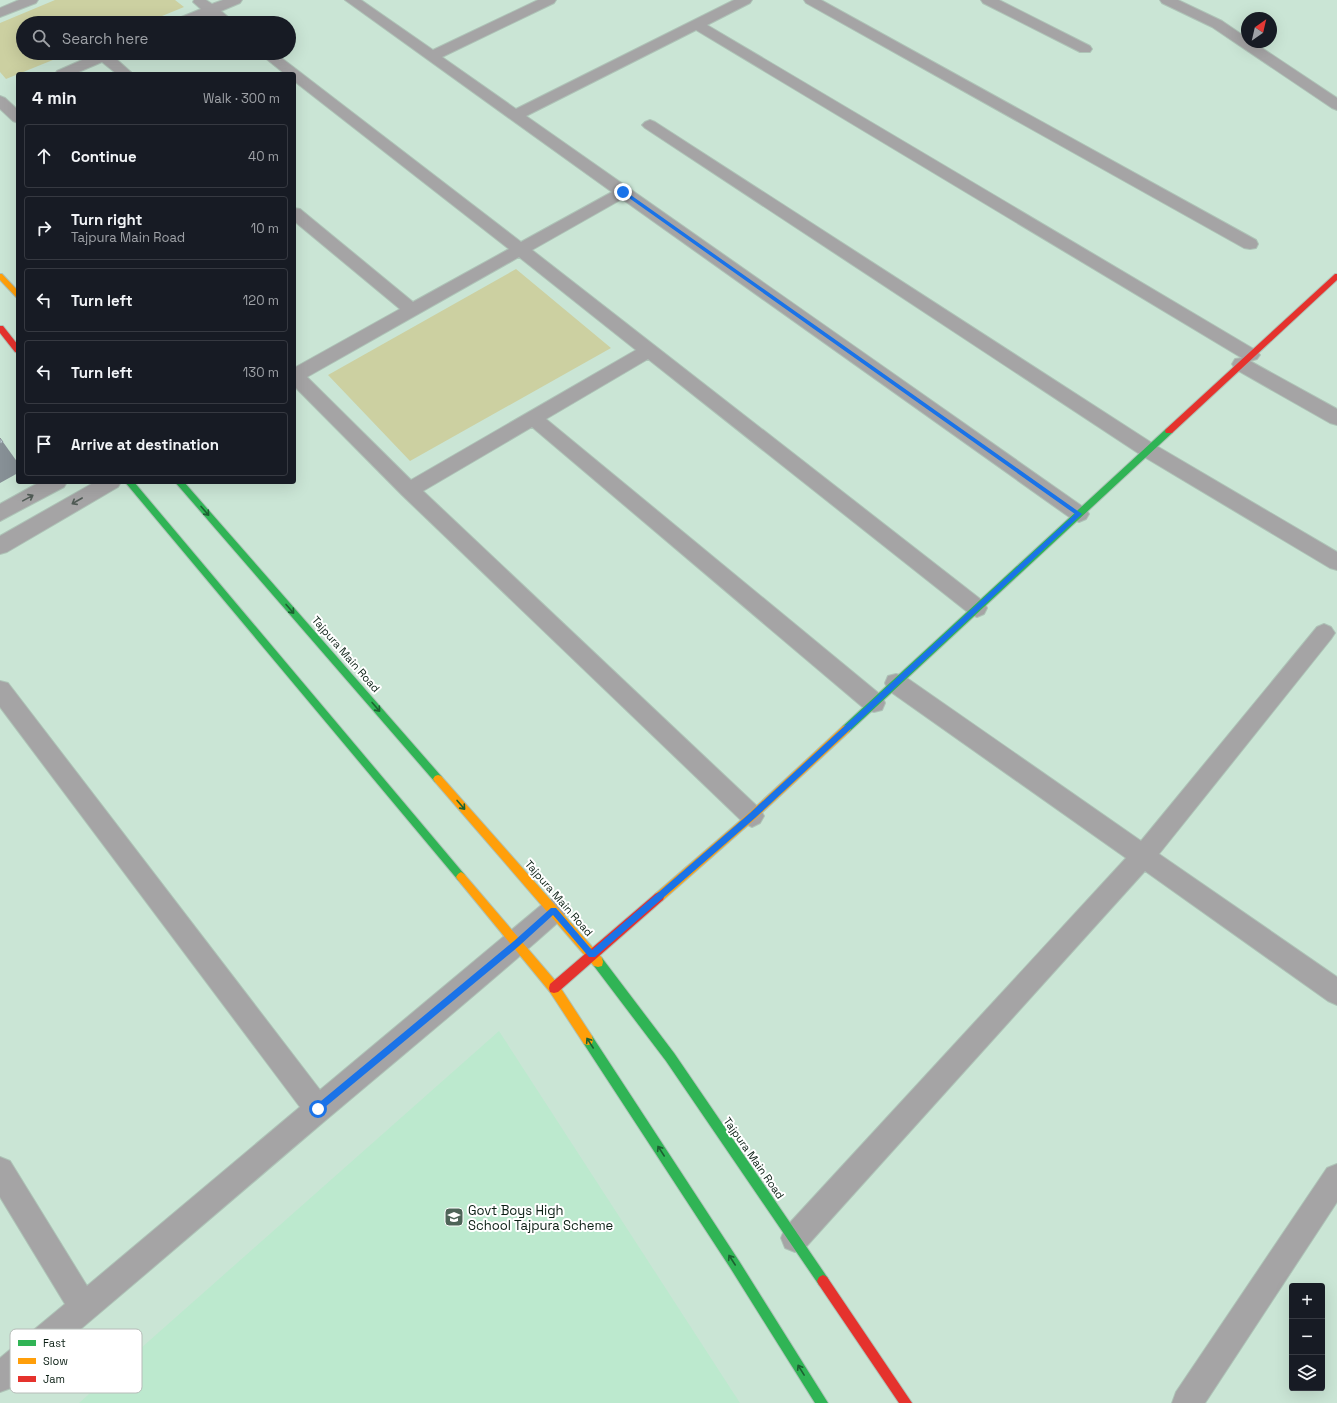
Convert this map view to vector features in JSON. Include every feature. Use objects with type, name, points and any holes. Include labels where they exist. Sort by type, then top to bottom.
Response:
[{"type":"street","points":[[0,13],[31,0]]},
{"type":"street","points":[[198,0],[219,16]]},
{"type":"street","points":[[194,16],[235,0]]},
{"type":"street","points":[[352,0],[1079,514]]},
{"type":"street","points":[[432,56],[549,0]]},
{"type":"street","points":[[515,115],[744,0]]},
{"type":"street","points":[[811,0],[1250,244]]},
{"type":"street","points":[[988,0],[1085,49]]},
{"type":"street","points":[[1167,0],[1217,24],[1337,105]]},
{"type":"street","points":[[696,24],[1246,360],[1337,418]]},
{"type":"street","points":[[66,72],[94,60]]},
{"type":"street","points":[[113,60],[124,72]]},
{"type":"street","points":[[275,60],[291,72]]},
{"type":"street","points":[[296,76],[520,249],[977,608]]},
{"type":"street","points":[[3,100],[16,116]]},
{"type":"street","points":[[650,125],[1148,450],[1337,562]]},
{"type":"street","points":[[296,375],[623,192]]},
{"type":"street","points":[[296,215],[411,310]]},
{"type":"street","points":[[0,276],[16,292]]},
{"type":"street","points":[[554,988],[752,816],[1337,276]]},
{"type":"street","points":[[0,328],[16,348]]},
{"type":"street","points":[[409,490],[648,351]]},
{"type":"street","points":[[296,378],[409,490],[752,816]]},
{"type":"street","points":[[533,418],[874,703]]},
{"type":"street","points":[[0,513],[53,484]]},
{"type":"street","points":[[0,546],[108,484]]},
{"type":"street","points":[[131,484],[554,988],[735,1265],[822,1403]]},
{"type":"street","name":"Tajpura Main Road","points":[[181,484],[592,955],[670,1057],[795,1238],[906,1403]]},
{"type":"street","points":[[795,1238],[1143,856],[1324,634]]},
{"type":"street","points":[[896,682],[1337,992]]},
{"type":"street","points":[[0,690],[318,1109]]},
{"type":"street","points":[[59,1329],[318,1109],[517,944],[554,910]]},
{"type":"street","points":[[0,1171],[84,1309]]},
{"type":"street","points":[[1187,1403],[1337,1178]]},
{"type":"street","points":[[0,1377],[10,1369]]},
{"type":"shaded area","points":[[55,0],[175,0],[184,7],[162,16],[17,16]]},
{"type":"shaded area","points":[[16,16],[16,60],[53,60],[23,72],[16,72],[16,75],[6,79],[0,72],[0,23]]},
{"type":"shaded area","points":[[516,269],[611,348],[410,461],[328,375]]},
{"type":"shaded area","name":"Govt Boys High School Tajpura Scheme","points":[[499,1031],[740,1403],[79,1403],[90,1393],[142,1393],[142,1347]]},
{"type":"traffic: fast","points":[[846,729],[1169,431]]},
{"type":"traffic: fast","points":[[131,484],[461,877]]},
{"type":"traffic: fast","points":[[181,484],[438,779]]},
{"type":"traffic: fast","points":[[598,962],[670,1057],[823,1281]]},
{"type":"traffic: fast","points":[[588,1040],[735,1265],[822,1403]]},
{"type":"traffic: slow","points":[[0,276],[16,293]]},
{"type":"traffic: slow","points":[[659,897],[752,816],[846,729]]},
{"type":"traffic: slow","points":[[438,779],[598,962]]},
{"type":"traffic: slow","points":[[461,877],[554,988],[588,1040]]},
{"type":"traffic: jam","points":[[1169,431],[1337,276]]},
{"type":"traffic: jam","points":[[0,328],[16,348]]},
{"type":"traffic: jam","points":[[554,988],[659,897]]},
{"type":"traffic: jam","points":[[823,1281],[906,1403]]},
{"type":"place","name":"Govt Boys High School Tajpura Scheme","points":[[454,1217]]},
{"type":"route","points":[[318,1109],[517,944],[554,910],[592,955],[752,816],[1079,514],[623,192]]}]
